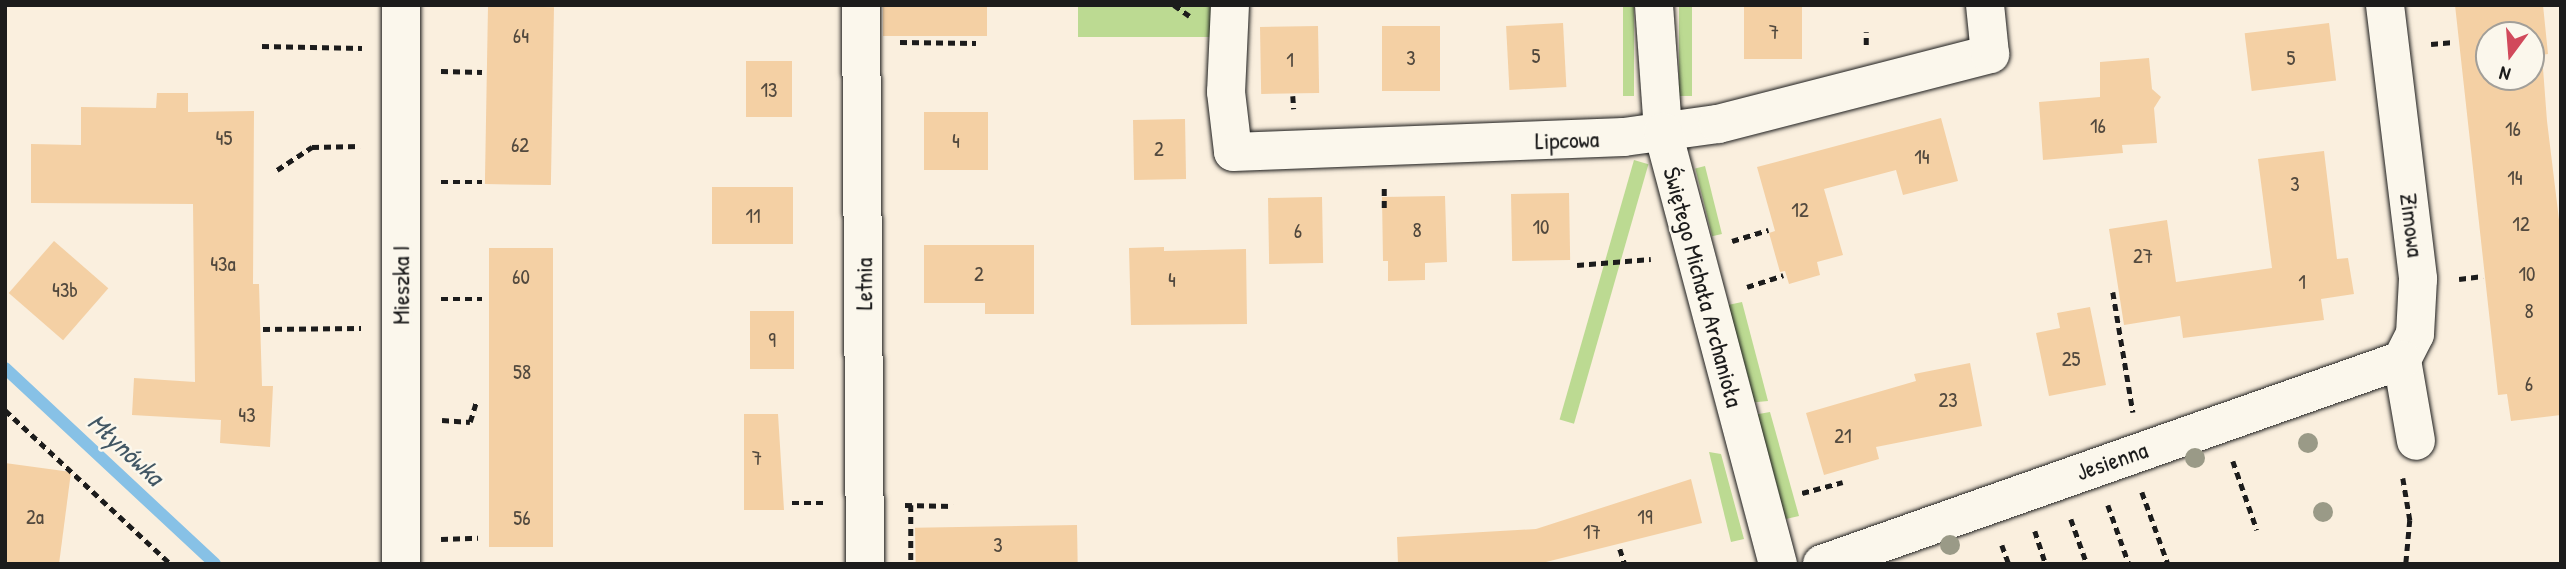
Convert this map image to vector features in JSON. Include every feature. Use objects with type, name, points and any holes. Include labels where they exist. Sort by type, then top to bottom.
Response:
[{"type":"street","name":"Mieszka I","points":[[401,5],[414,59],[401,145],[401,564]]},
{"type":"street","name":"Letnia","points":[[861,5],[865,564]]},
{"type":"street","name":"Lipcowa","points":[[1230,5],[1226,92],[1233,152],[1624,137],[1718,124],[1990,54],[1985,5]]},
{"type":"street","name":"Świętego Michała Archanioła","points":[[1654,5],[1663,132],[1778,564]]},
{"type":"street","name":"Zimowa","points":[[2385,5],[2418,279],[2415,334],[2402,360]]},
{"type":"street","name":"Jesienna","points":[[1822,564],[2119,449],[2219,424],[2402,360]]},
{"type":"street","points":[[2402,360],[2416,442]]},
{"type":"path","points":[[887,42],[976,43]]},
{"type":"path","points":[[262,46],[414,59],[482,72]]},
{"type":"path","points":[[277,170],[312,147],[401,145]]},
{"type":"path","points":[[426,182],[482,182]]},
{"type":"path","points":[[1731,242],[1768,230]]},
{"type":"path","points":[[1577,265],[1651,259]]},
{"type":"path","points":[[1744,287],[1783,275]]},
{"type":"path","points":[[2113,292],[2119,449],[2129,564]]},
{"type":"path","points":[[427,298],[482,299]]},
{"type":"path","points":[[263,329],[401,327]]},
{"type":"path","points":[[428,421],[470,422],[476,402]]},
{"type":"path","points":[[5,410],[170,564]]},
{"type":"path","points":[[2219,424],[2258,530]]},
{"type":"path","points":[[2406,564],[2410,520],[2398,448],[2416,442]]},
{"type":"path","points":[[2119,449],[2168,564]]},
{"type":"path","points":[[1802,494],[1843,482]]},
{"type":"path","points":[[900,505],[953,506]]},
{"type":"path","points":[[911,505],[911,564]]},
{"type":"path","points":[[429,538],[478,538]]},
{"type":"path","points":[[1620,549],[1625,564]]},
{"type":"green space","points":[[1078,5],[1215,5],[1215,37],[1078,37]]},
{"type":"green space","points":[[1623,5],[1634,5],[1634,96],[1623,96]]},
{"type":"green space","points":[[1679,5],[1692,5],[1692,96],[1679,96]]},
{"type":"green space","points":[[1634,160],[1648,164],[1574,424],[1560,420]]},
{"type":"green space","points":[[1705,166],[1722,234],[1712,236],[1695,168]]},
{"type":"green space","points":[[1742,302],[1768,401],[1747,403],[1728,305]]},
{"type":"green space","points":[[1770,412],[1799,516],[1786,519],[1753,415]]},
{"type":"green space","points":[[1709,452],[1721,454],[1744,539],[1731,542]]},
{"type":"building","points":[[883,5],[987,5],[987,36],[883,36]]},
{"type":"building","points":[[1744,5],[1802,5],[1802,59],[1744,59]]},
{"type":"building","points":[[2455,5],[2543,5],[2545,21],[2475,21],[2475,91],[2545,91],[2561,236],[2561,415],[2511,421],[2507,394],[2498,395]]},
{"type":"building","points":[[488,6],[554,7],[551,185],[485,184]]},
{"type":"building","points":[[1563,23],[1566,87],[1509,90],[1506,26]]},
{"type":"building","points":[[2329,23],[2336,81],[2252,91],[2245,33]]},
{"type":"building","points":[[2545,25],[2548,54],[2545,54]]},
{"type":"building","points":[[1318,26],[1319,93],[1261,94],[1260,27]]},
{"type":"building","points":[[1382,26],[1440,26],[1440,91],[1382,91]]},
{"type":"building","points":[[2149,58],[2152,89],[2161,97],[2154,108],[2157,143],[2122,145],[2123,153],[2043,160],[2039,102],[2100,97],[2100,62]]},
{"type":"building","points":[[746,61],[792,61],[792,117],[746,117]]},
{"type":"building","points":[[157,93],[188,93],[188,112],[254,111],[253,284],[259,284],[262,386],[273,386],[270,447],[220,443],[221,420],[132,415],[134,378],[195,382],[193,204],[31,203],[31,144],[81,145],[81,107],[156,108]]},
{"type":"building","points":[[924,112],[988,112],[988,170],[924,170]]},
{"type":"building","points":[[1941,118],[1958,181],[1903,195],[1896,170],[1824,189],[1843,255],[1817,262],[1820,275],[1789,284],[1785,271],[1780,272],[1769,233],[1775,231],[1757,167]]},
{"type":"building","points":[[1185,119],[1186,179],[1134,180],[1133,120]]},
{"type":"building","points":[[2324,151],[2337,259],[2348,258],[2354,294],[2321,299],[2324,320],[2183,338],[2180,316],[2124,325],[2109,229],[2167,220],[2176,282],[2272,268],[2258,159]]},
{"type":"building","points":[[712,187],[793,187],[793,244],[712,244]]},
{"type":"building","points":[[1569,193],[1570,260],[1512,261],[1511,194]]},
{"type":"building","points":[[1445,196],[1447,262],[1425,263],[1425,280],[1388,281],[1388,261],[1383,261],[1382,197]]},
{"type":"building","points":[[1322,197],[1323,263],[1269,264],[1268,198]]},
{"type":"building","points":[[54,241],[108,288],[63,340],[9,293]]},
{"type":"building","points":[[924,245],[1034,245],[1034,314],[985,314],[985,303],[924,303]]},
{"type":"building","points":[[1164,247],[1164,251],[1246,249],[1247,324],[1131,325],[1129,248]]},
{"type":"building","points":[[489,248],[553,248],[553,547],[489,547]]},
{"type":"building","points":[[2090,307],[2106,385],[2049,396],[2036,333],[2060,328],[2057,313]]},
{"type":"building","points":[[750,311],[794,311],[794,369],[750,369]]},
{"type":"building","points":[[1970,363],[1982,426],[1876,447],[1879,459],[1824,475],[1806,413],[1916,381],[1914,374]]},
{"type":"building","points":[[744,414],[778,414],[784,510],[744,510]]},
{"type":"building","points":[[5,463],[71,472],[59,564],[5,564]]},
{"type":"building","points":[[1691,479],[1702,523],[1538,564],[1398,564],[1397,537],[1536,529]]},
{"type":"building","points":[[1077,525],[1078,564],[916,564],[915,528]]},
{"type":"waterway","name":"Młynówka","points":[[5,368],[215,564]]}]
